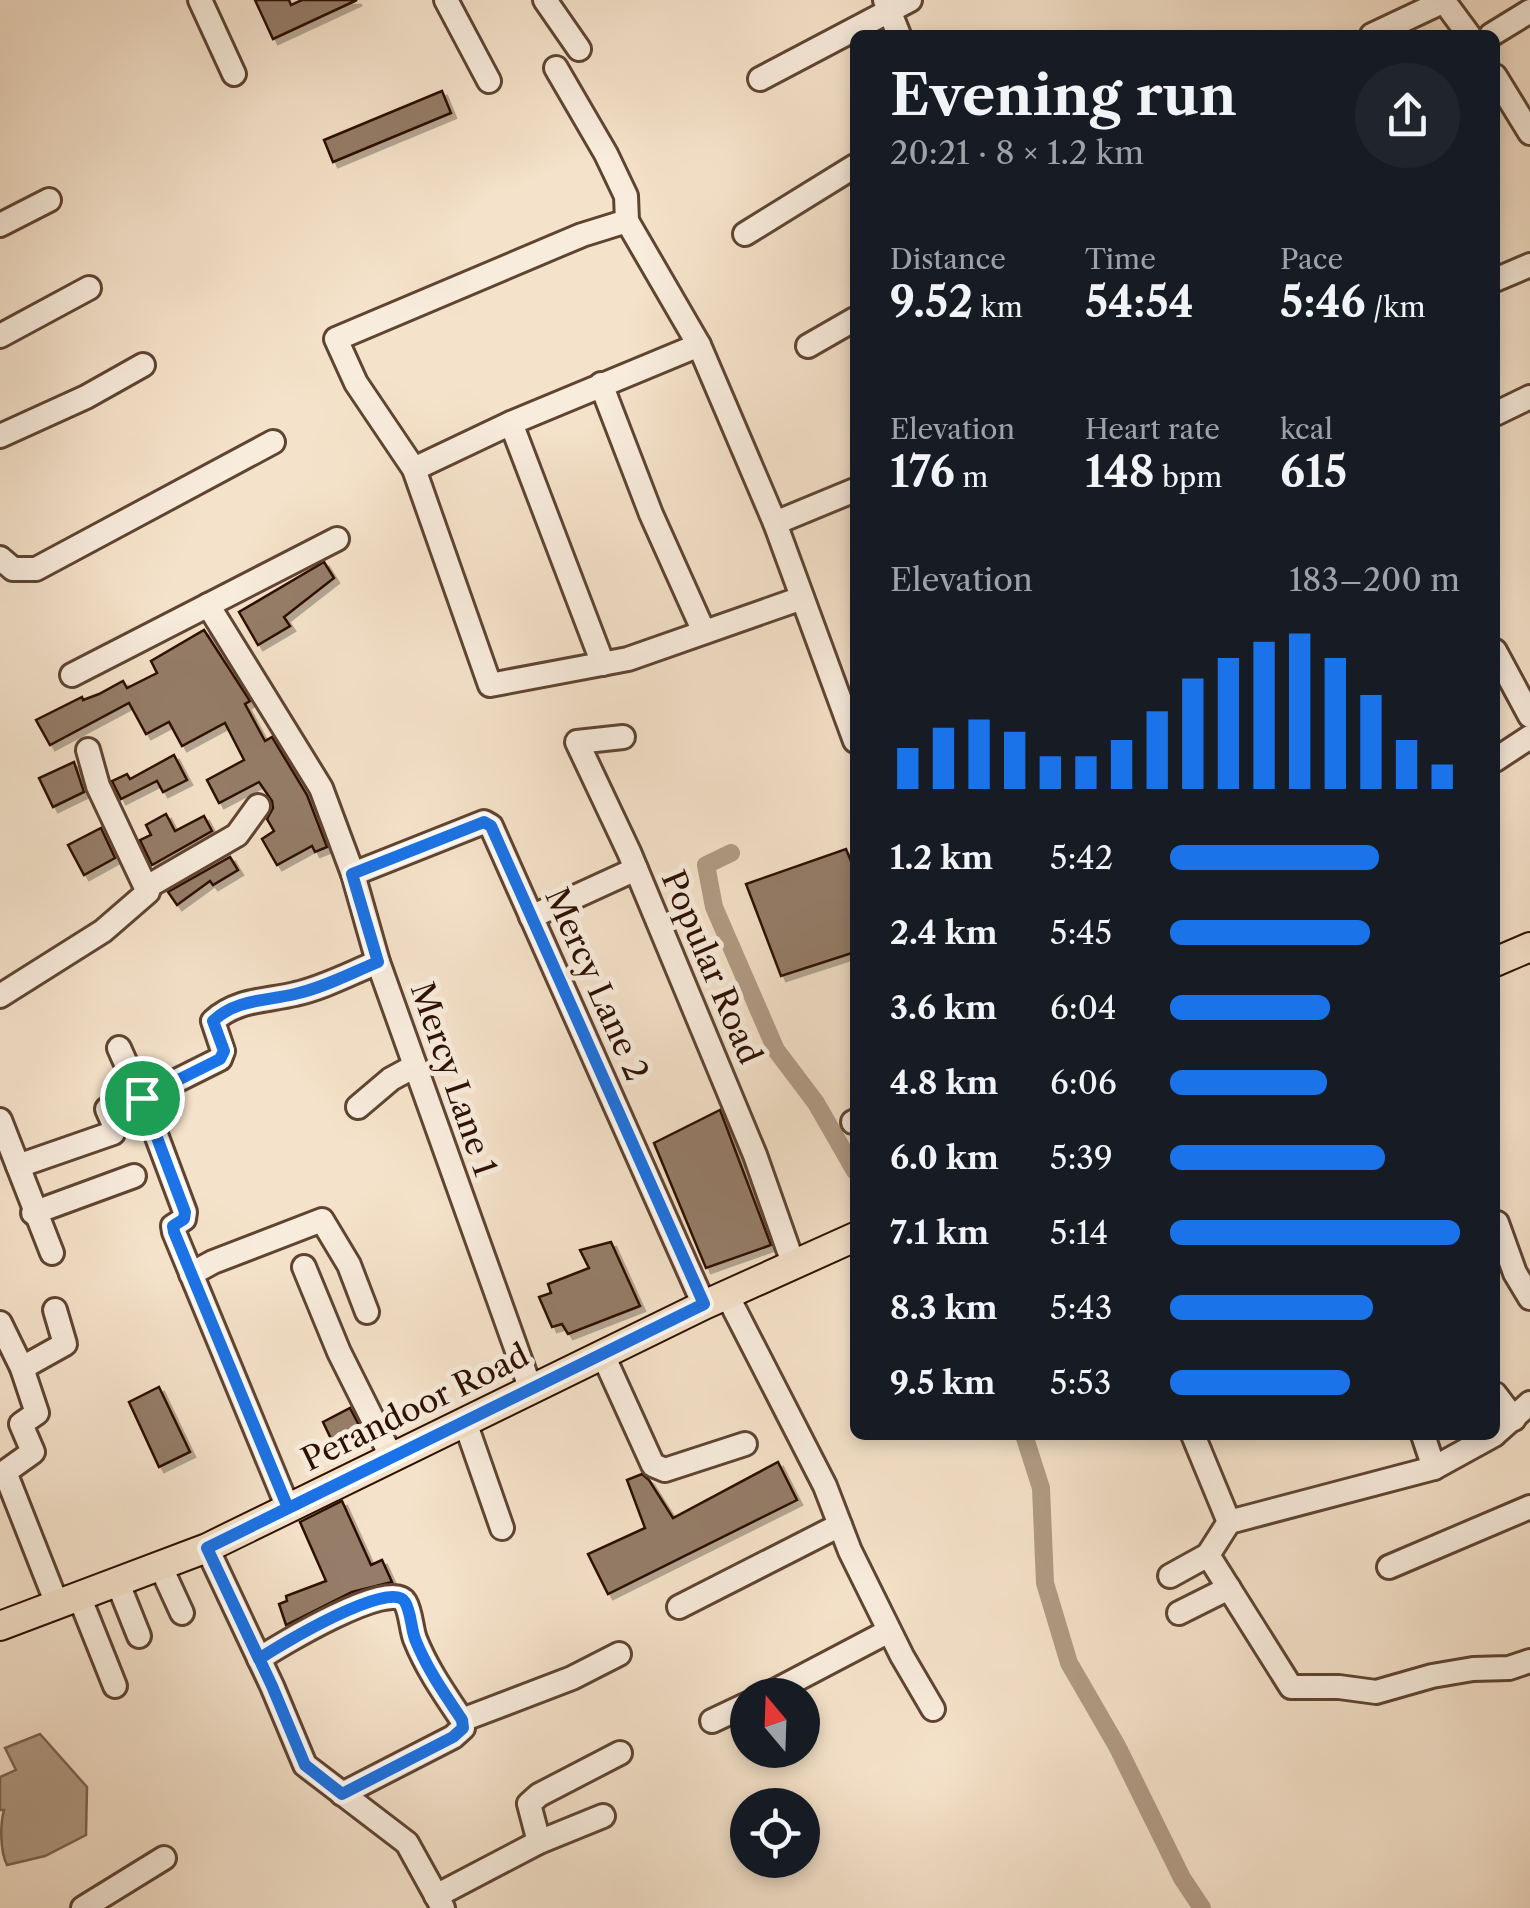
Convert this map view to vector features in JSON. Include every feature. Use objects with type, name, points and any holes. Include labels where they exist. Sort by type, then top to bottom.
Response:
[{"type":"main road","points":[[1500,960],[1530,947]]},
{"type":"main road","name":"Perandoor Road","points":[[0,1626],[207,1548],[603,1354],[850,1239]]},
{"type":"street","points":[[200,0],[234,74]]},
{"type":"street","points":[[446,0],[490,81]]},
{"type":"street","points":[[545,0],[579,48]]},
{"type":"street","points":[[1382,30],[1444,0],[1465,30]]},
{"type":"street","points":[[760,79],[895,4],[898,30]]},
{"type":"street","points":[[1499,30],[1530,12]]},
{"type":"street","points":[[556,68],[626,196],[627,221],[700,345],[776,523],[850,728]]},
{"type":"street","points":[[1500,84],[1530,133]]},
{"type":"street","points":[[745,234],[850,169]]},
{"type":"street","points":[[0,225],[49,200]]},
{"type":"street","points":[[627,221],[582,235],[336,339],[356,383],[414,469],[490,685],[628,659],[802,598]]},
{"type":"street","points":[[1500,278],[1530,265]]},
{"type":"street","points":[[0,336],[89,288]]},
{"type":"street","points":[[808,346],[850,322]]},
{"type":"street","points":[[414,469],[511,423],[700,345]]},
{"type":"street","points":[[0,436],[143,366]]},
{"type":"street","points":[[601,384],[651,514],[704,632]]},
{"type":"street","points":[[1500,412],[1530,397]]},
{"type":"street","points":[[511,423],[603,664]]},
{"type":"street","points":[[0,558],[13,569],[36,569],[273,442]]},
{"type":"street","points":[[776,523],[850,492]]},
{"type":"street","points":[[72,676],[337,539]]},
{"type":"street","name":"Mercy Lane 1","points":[[208,606],[321,788],[414,1066],[530,1390]]},
{"type":"street","points":[[1500,660],[1530,716]]},
{"type":"street","name":"Popular Road","points":[[622,737],[577,742],[636,869],[755,1155],[783,1210],[793,1263]]},
{"type":"street","points":[[1500,757],[1530,738]]},
{"type":"street","points":[[0,996],[103,932],[148,892],[98,786],[88,750]]},
{"type":"street","points":[[147,887],[236,835],[258,806]]},
{"type":"street","name":"Mercy Lane 2","points":[[352,874],[484,822],[491,826],[716,1300],[825,1486],[889,1630],[934,1709]]},
{"type":"street","points":[[531,917],[636,869]]},
{"type":"street","points":[[142,1098],[220,1059],[224,1051],[213,1021],[217,1016],[248,1002],[298,994],[378,962]]},
{"type":"street","points":[[119,1048],[185,1212],[184,1219],[173,1226],[288,1508]]},
{"type":"street","points":[[358,1107],[392,1078],[414,1066]]},
{"type":"street","points":[[18,1166],[114,1132],[107,1109]]},
{"type":"street","points":[[0,1120],[52,1254]]},
{"type":"street","points":[[34,1212],[134,1176]]},
{"type":"street","points":[[192,1274],[213,1262],[322,1220],[344,1254],[367,1312]]},
{"type":"street","points":[[1500,1234],[1515,1274],[1530,1298]]},
{"type":"street","points":[[304,1267],[339,1352],[392,1458]]},
{"type":"street","points":[[22,1368],[65,1344],[56,1310]]},
{"type":"street","points":[[0,1323],[22,1368],[36,1413],[20,1424],[33,1452],[5,1472],[115,1686]]},
{"type":"street","points":[[603,1354],[653,1465],[665,1470],[745,1444]]},
{"type":"street","points":[[1500,1397],[1522,1411],[1500,1430]]},
{"type":"street","points":[[466,1422],[502,1528]]},
{"type":"street","points":[[1195,1440],[1229,1522]]},
{"type":"street","points":[[1425,1440],[1434,1468]]},
{"type":"street","points":[[1170,1576],[1208,1555],[1229,1522],[1434,1468],[1485,1440]]},
{"type":"street","points":[[1389,1567],[1530,1506]]},
{"type":"street","points":[[679,1607],[840,1525]]},
{"type":"street","points":[[207,1548],[305,1765],[407,1843],[439,1902],[539,1842],[602,1816]]},
{"type":"street","points":[[1208,1555],[1292,1687],[1376,1692],[1432,1676],[1510,1668],[1530,1661]]},
{"type":"street","points":[[160,1565],[182,1614]]},
{"type":"street","points":[[117,1581],[140,1636]]},
{"type":"street","points":[[1179,1614],[1228,1588]]},
{"type":"street","points":[[259,1659],[295,1634],[318,1624],[389,1596],[405,1601],[430,1673],[462,1720],[463,1728],[453,1737],[342,1794]]},
{"type":"street","points":[[799,1678],[889,1630]]},
{"type":"street","points":[[462,1720],[572,1678],[619,1654]]},
{"type":"street","points":[[712,1721],[730,1712]]},
{"type":"street","points":[[539,1842],[529,1804],[539,1794],[620,1753]]},
{"type":"street","points":[[83,1908],[164,1858]]},
{"type":"shaded area","points":[[40,1734],[87,1787],[86,1835],[45,1856],[7,1865],[2,1845],[4,1810],[0,1810],[0,1777],[16,1770],[5,1748]]},
{"type":"building","points":[[255,0],[289,0],[291,5],[302,0],[357,0],[273,39]]},
{"type":"building","points":[[442,91],[451,113],[333,162],[324,140]]},
{"type":"building","points":[[324,562],[334,578],[284,617],[290,626],[258,645],[239,612]]},
{"type":"building","points":[[204,630],[250,701],[245,704],[265,741],[272,737],[307,795],[327,847],[315,852],[312,846],[277,865],[262,839],[274,831],[267,819],[273,808],[259,782],[219,803],[207,780],[244,760],[225,723],[182,746],[169,722],[146,734],[129,703],[50,745],[36,720],[123,681],[127,688],[157,673],[151,661]]},
{"type":"building","points":[[174,755],[187,780],[163,792],[157,781],[121,799],[112,781],[127,774],[130,779]]},
{"type":"building","points":[[74,762],[84,792],[53,807],[39,778]]},
{"type":"building","points":[[166,814],[175,831],[204,816],[212,831],[152,865],[140,840],[151,835],[146,825]]},
{"type":"building","points":[[101,828],[115,858],[84,875],[68,845]]},
{"type":"building","points":[[846,849],[850,859],[850,954],[781,976],[746,884]]},
{"type":"building","points":[[230,857],[238,870],[213,885],[210,881],[177,905],[168,892]]},
{"type":"building","points":[[720,1110],[771,1245],[706,1268],[654,1143]]},
{"type":"building","points":[[611,1242],[640,1306],[568,1334],[562,1324],[552,1327],[539,1297],[551,1293],[548,1284],[589,1268],[580,1250]]},
{"type":"building","points":[[159,1387],[190,1452],[159,1467],[129,1402]]},
{"type":"building","points":[[350,1408],[361,1429],[334,1445],[323,1422]]},
{"type":"building","points":[[778,1462],[797,1500],[608,1594],[588,1554],[645,1528],[627,1480],[642,1474],[673,1518]]},
{"type":"building","points":[[342,1501],[371,1565],[382,1560],[392,1582],[352,1592],[286,1625],[279,1604],[287,1601],[286,1596],[326,1581],[300,1522]]},
{"type":"waterway","points":[[731,853],[706,865],[714,907],[776,1050],[816,1103],[850,1162]]},
{"type":"waterway","points":[[1026,1440],[1041,1488],[1045,1583],[1069,1663],[1117,1746],[1182,1878],[1202,1908]]},
{"type":"route","points":[[142,1098],[186,1216],[173,1226],[174,1232],[288,1508],[207,1548],[305,1765],[342,1794],[453,1737],[463,1728],[462,1720],[430,1673],[405,1601],[389,1596],[348,1611],[295,1634],[259,1659],[207,1548],[704,1304],[491,826],[484,822],[352,874],[378,962],[298,994],[248,1002],[217,1016],[213,1026],[224,1051],[220,1059],[142,1098]]}]
